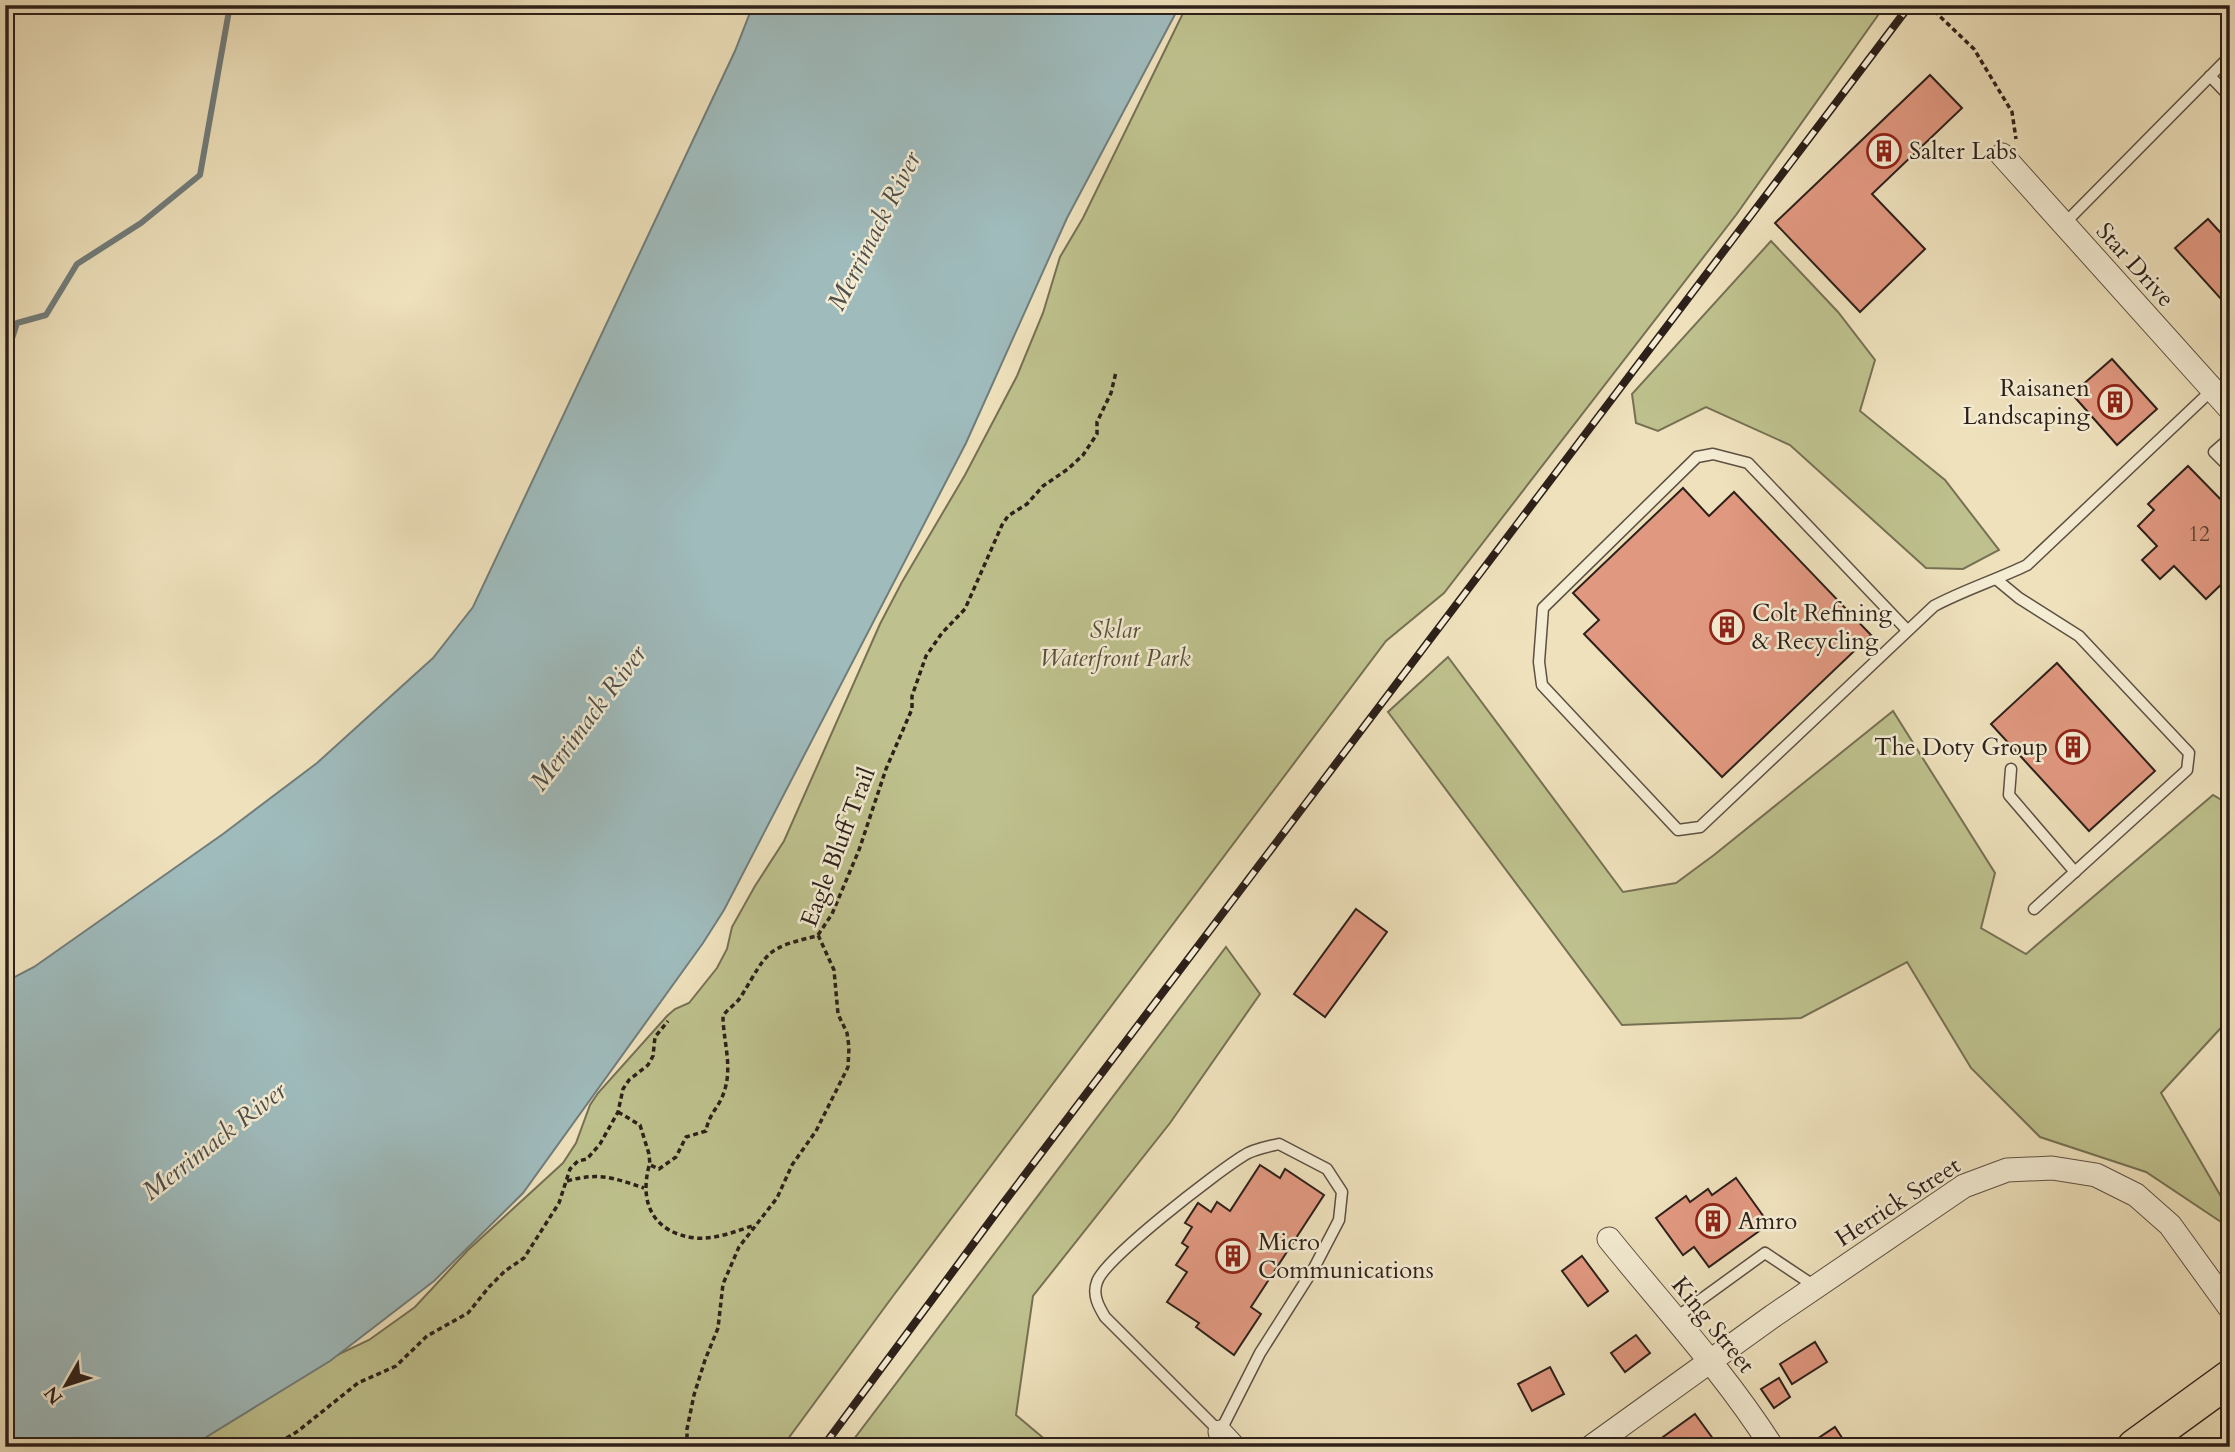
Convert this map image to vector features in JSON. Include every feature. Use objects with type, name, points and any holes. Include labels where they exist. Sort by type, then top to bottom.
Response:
[{"type":"main road","points":[[2135,1447],[2230,1378]]},
{"type":"street","name":"Star Drive","points":[[2008,162],[2230,409]]},
{"type":"street","name":"Herrick Street","points":[[1591,1447],[1964,1186],[2007,1170],[2052,1168],[2096,1175],[2136,1195],[2169,1225],[2230,1308]]},
{"type":"street","name":"King Street","points":[[1609,1239],[1710,1363],[1772,1447]]},
{"type":"lane","points":[[2219,5],[2230,16]]},
{"type":"lane","points":[[2063,225],[2230,56]]},
{"type":"lane","points":[[2210,76],[2230,97]]},
{"type":"lane","points":[[1907,630],[1748,463],[1713,454],[1697,457],[1543,608],[1539,662],[1542,685],[1678,830],[1700,827],[1934,606],[1961,591],[2027,565],[2213,390]]},
{"type":"lane","points":[[2230,438],[2214,452],[2230,468]]},
{"type":"lane","points":[[1996,579],[2019,598],[2079,636],[2189,753],[2187,770],[2034,909]]},
{"type":"lane","points":[[2011,769],[2009,795],[2075,872]]},
{"type":"lane","points":[[1279,1144],[1327,1169],[1342,1192],[1339,1220],[1314,1268],[1260,1353],[1227,1439],[1105,1317],[1097,1304],[1096,1282],[1113,1258],[1200,1188],[1246,1154],[1279,1144]]},
{"type":"lane","points":[[1674,1319],[1765,1253],[1816,1287]]},
{"type":"path","points":[[1928,5],[1974,49],[2012,113],[2018,151],[2008,162]]},
{"type":"path","name":"Eagle Bluff Trail","points":[[687,1447],[691,1409],[705,1360],[718,1328],[723,1284],[739,1247],[778,1198],[792,1165],[816,1131],[848,1067],[847,1033],[838,1014],[834,970],[818,936],[832,914],[859,850],[874,799],[912,709],[912,696],[926,656],[942,633],[965,609],[1008,516],[1027,504],[1042,486],[1068,469],[1097,434],[1097,422],[1111,393],[1116,372]]},
{"type":"path","points":[[618,1112],[640,1125],[650,1166],[659,1169],[676,1157],[686,1137],[706,1131],[708,1120],[724,1092],[726,1081],[727,1050],[723,1016],[742,995],[758,964],[774,948],[818,936]]},
{"type":"path","points":[[272,1447],[298,1431],[358,1383],[396,1366],[427,1336],[468,1313],[489,1287],[530,1250],[559,1203],[570,1169],[578,1161],[587,1159],[600,1144],[618,1112],[623,1089],[637,1072],[648,1065],[653,1056],[655,1037],[668,1021]]},
{"type":"path","points":[[649,1166],[644,1186],[653,1218],[659,1224],[695,1238],[715,1236],[757,1225]]},
{"type":"path","points":[[567,1181],[585,1176],[608,1176],[645,1188]]},
{"type":"path","points":[[416,1447],[420,1443],[433,1442],[441,1447]]},
{"type":"green space","name":"Sklar Waterfront Park","points":[[1187,5],[1874,5],[1881,11],[1736,215],[1444,593],[1386,641],[782,1447],[144,1447],[369,1340],[415,1307],[468,1250],[563,1163],[576,1143],[590,1105],[598,1093],[667,1016],[689,1003],[717,968],[727,949],[732,927],[784,841],[880,624],[965,475],[1017,376],[1043,313],[1060,257],[1083,218]]},
{"type":"green space","points":[[1771,241],[1838,312],[1875,360],[1860,411],[1945,480],[1999,550],[1963,569],[1926,568],[1790,445],[1706,407],[1658,431],[1636,423],[1632,394]]},
{"type":"green space","points":[[1448,657],[1623,892],[1676,883],[1893,711],[1995,873],[1981,928],[2026,954],[2213,795],[2230,805],[2230,1018],[2161,1093],[2230,1212],[2230,1228],[2146,1172],[2040,1137],[1971,1068],[1907,962],[1801,1018],[1622,1025],[1388,712]]},
{"type":"green space","points":[[1226,947],[1260,994],[1170,1123],[1033,1296],[1016,1415],[1054,1447],[848,1447]]},
{"type":"water","name":"Merrimack River","points":[[753,5],[1180,5],[1067,218],[966,443],[724,910],[523,1193],[434,1281],[330,1361],[190,1447],[5,1447],[5,982],[34,967],[223,834],[317,763],[433,658],[473,607],[735,51]]},
{"type":"building","name":"Salter Labs","points":[[1930,75],[1962,108],[1872,194],[1925,249],[1860,312],[1775,223]]},
{"type":"building","points":[[2208,219],[2230,243],[2230,309],[2175,248]]},
{"type":"building","name":"Raisanen Landscaping","points":[[2112,359],[2157,409],[2117,445],[2072,394]]},
{"type":"building","points":[[2188,466],[2230,509],[2230,576],[2206,599],[2174,566],[2160,579],[2142,560],[2157,546],[2138,526],[2154,510],[2148,504]]},
{"type":"building","name":"Colt Refining & Recycling","points":[[1683,488],[1709,516],[1734,492],[1871,635],[1722,777],[1584,634],[1599,620],[1573,593]]},
{"type":"building","name":"The Doty Group","points":[[2057,663],[2155,771],[2089,831],[1991,724]]},
{"type":"building","points":[[1356,909],[1387,932],[1325,1017],[1294,994]]},
{"type":"building","name":"Micro Communications","points":[[1260,1165],[1280,1178],[1285,1169],[1324,1195],[1251,1307],[1261,1314],[1234,1355],[1196,1327],[1199,1323],[1167,1302],[1187,1272],[1176,1265],[1188,1247],[1182,1243],[1192,1227],[1185,1223],[1198,1203],[1211,1212],[1217,1202],[1230,1211]]},
{"type":"building","name":"Amro","points":[[1736,1178],[1769,1224],[1709,1267],[1694,1247],[1683,1255],[1656,1218],[1686,1196],[1690,1202],[1708,1189],[1712,1195]]},
{"type":"building","points":[[1582,1256],[1608,1291],[1588,1306],[1562,1271]]},
{"type":"building","points":[[1636,1335],[1650,1353],[1625,1372],[1611,1353]]},
{"type":"building","points":[[1815,1342],[1827,1362],[1792,1384],[1780,1364]]},
{"type":"building","points":[[1550,1367],[1564,1394],[1532,1411],[1518,1384]]},
{"type":"building","points":[[1779,1378],[1790,1397],[1774,1408],[1761,1389]]},
{"type":"building","points":[[1695,1414],[1719,1447],[1670,1447],[1663,1437]]},
{"type":"building","points":[[1835,1427],[1848,1447],[1805,1447]]},
{"type":"waterway","points":[[5,360],[17,323],[46,315],[77,264],[141,223],[200,175],[230,5]]},
{"type":"railway","points":[[823,1447],[1002,1205],[1910,5]]},
{"type":"place","name":"Salter Labs","points":[[1884,151]]},
{"type":"place","name":"Raisanen Landscaping","points":[[2115,402]]},
{"type":"place","name":"Colt Refining & Recycling","points":[[1727,627]]},
{"type":"place","name":"The Doty Group","points":[[2073,747]]},
{"type":"place","name":"Amro","points":[[1713,1221]]},
{"type":"place","name":"Micro Communications","points":[[1233,1256]]}]
